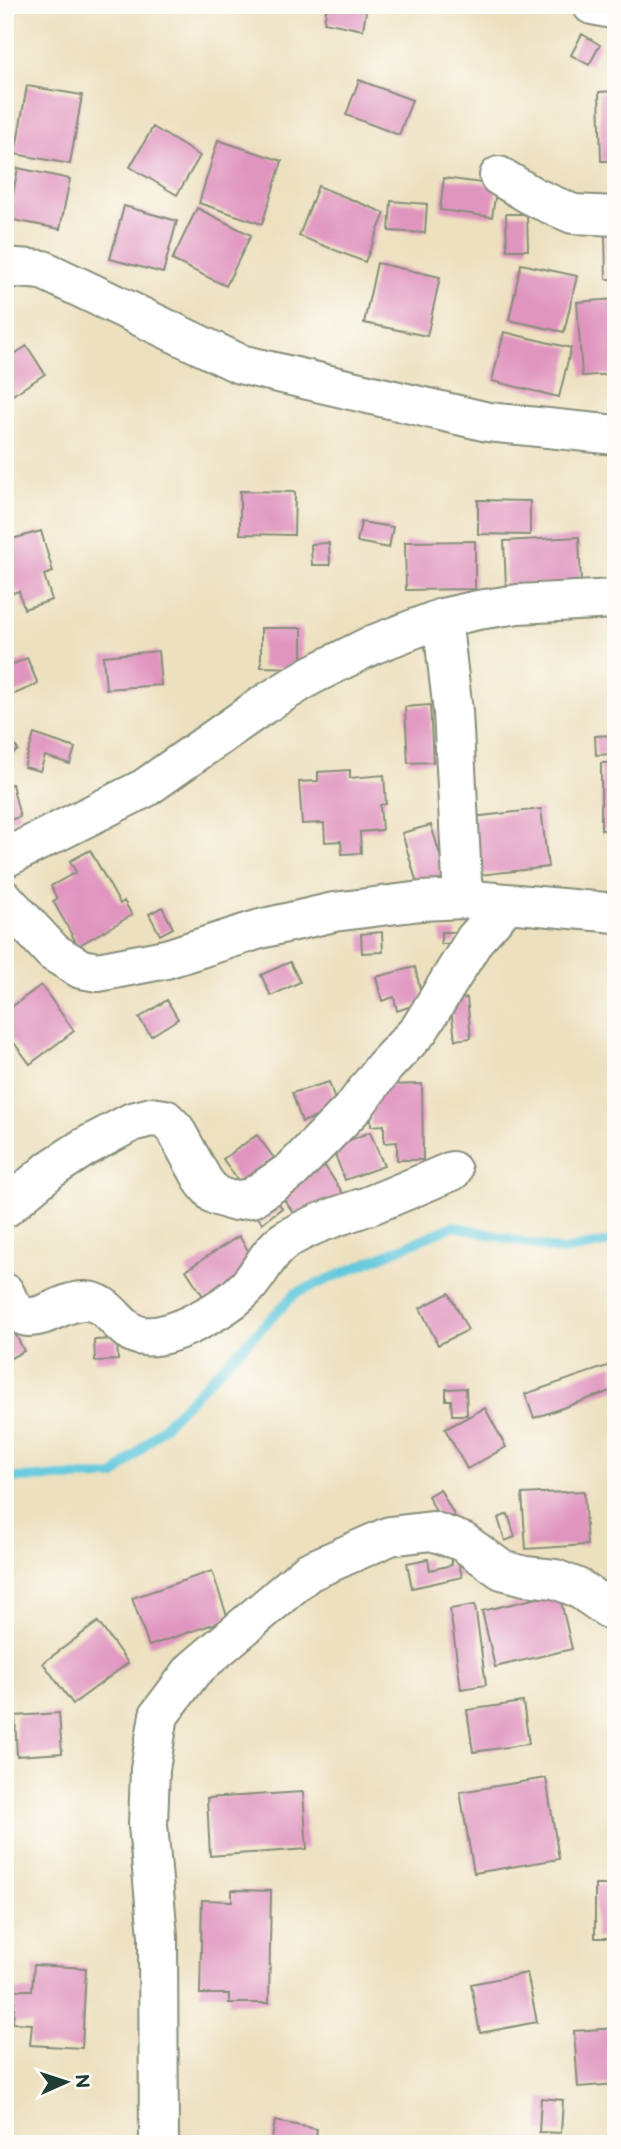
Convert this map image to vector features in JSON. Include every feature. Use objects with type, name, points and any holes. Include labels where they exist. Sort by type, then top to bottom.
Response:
[{"type":"street","points":[[592,5],[616,10]]},
{"type":"street","points":[[499,176],[534,197],[573,214],[616,216]]},
{"type":"street","points":[[5,267],[43,270],[240,364],[488,422],[616,435]]},
{"type":"street","points":[[5,858],[145,788],[310,676],[372,645],[442,618],[518,604],[616,599]]},
{"type":"street","points":[[442,618],[453,712],[463,899]]},
{"type":"street","points":[[5,900],[53,951],[81,969],[98,972],[166,959],[260,929],[334,912],[463,899],[616,914]]},
{"type":"street","points":[[5,1208],[51,1169],[85,1147],[132,1122],[151,1117],[165,1119],[175,1129],[204,1182],[215,1195],[232,1201],[251,1198],[291,1171],[354,1107],[384,1067],[419,1030],[475,939],[506,905]]},
{"type":"street","points":[[5,1293],[10,1307],[26,1317],[45,1316],[70,1303],[88,1300],[109,1310],[125,1330],[144,1336],[172,1331],[213,1313],[247,1288],[281,1243],[311,1226],[452,1171]]},
{"type":"street","points":[[159,2144],[158,1936],[148,1825],[150,1769],[159,1715],[193,1670],[308,1572],[390,1536],[432,1531],[453,1538],[502,1570],[555,1579],[578,1588],[616,1614]]},
{"type":"building","points":[[327,5],[367,5],[363,30],[324,22]]},
{"type":"building","points":[[582,34],[600,45],[589,65],[571,55]]},
{"type":"building","points":[[359,80],[412,100],[399,135],[346,115]]},
{"type":"building","points":[[27,86],[82,95],[70,164],[15,154]]},
{"type":"building","points":[[616,91],[616,161],[601,161],[599,92]]},
{"type":"building","points":[[153,127],[200,156],[177,195],[130,167]]},
{"type":"building","points":[[218,140],[282,161],[262,224],[199,203]]},
{"type":"building","points":[[18,168],[70,179],[60,229],[8,219]]},
{"type":"building","points":[[444,178],[497,185],[492,217],[440,210]]},
{"type":"building","points":[[318,186],[385,213],[365,262],[299,236]]},
{"type":"building","points":[[391,201],[427,204],[425,233],[389,231]]},
{"type":"building","points":[[124,206],[177,221],[163,273],[110,259]]},
{"type":"building","points":[[197,208],[251,235],[226,286],[172,260]]},
{"type":"building","points":[[506,214],[527,214],[528,250],[507,250]]},
{"type":"building","points":[[605,235],[616,235],[616,279],[606,279]]},
{"type":"building","points":[[377,263],[440,277],[427,336],[364,323]]},
{"type":"building","points":[[521,264],[577,276],[564,332],[509,320]]},
{"type":"building","points":[[616,299],[616,374],[582,376],[577,302]]},
{"type":"building","points":[[504,332],[571,348],[559,397],[492,381]]},
{"type":"building","points":[[27,346],[45,374],[5,400],[5,360]]},
{"type":"building","points":[[240,491],[295,492],[294,535],[240,534]]},
{"type":"building","points":[[478,500],[530,501],[530,535],[478,534]]},
{"type":"building","points":[[361,522],[393,527],[389,548],[357,542]]},
{"type":"building","points":[[41,531],[53,572],[44,575],[52,600],[24,609],[19,591],[5,595],[5,577],[13,575],[9,562],[5,563],[5,541]]},
{"type":"building","points":[[579,537],[581,583],[506,585],[504,541]]},
{"type":"building","points":[[475,541],[475,589],[406,590],[405,542]]},
{"type":"building","points":[[329,543],[330,565],[312,565],[311,544]]},
{"type":"building","points":[[261,628],[302,628],[302,668],[261,667]]},
{"type":"building","points":[[158,651],[161,685],[106,689],[103,656]]},
{"type":"building","points":[[27,658],[38,684],[5,698],[5,668]]},
{"type":"building","points":[[430,705],[433,762],[408,763],[405,707]]},
{"type":"building","points":[[5,730],[18,750],[5,759]]},
{"type":"building","points":[[34,734],[75,748],[70,764],[45,756],[40,771],[24,767]]},
{"type":"building","points":[[613,735],[614,754],[596,755],[595,736]]},
{"type":"building","points":[[601,763],[616,763],[616,830],[601,830]]},
{"type":"building","points":[[350,770],[350,778],[384,775],[386,804],[380,805],[382,830],[360,832],[361,853],[342,854],[341,841],[325,842],[324,823],[302,824],[299,782],[318,781],[318,772]]},
{"type":"building","points":[[12,784],[20,817],[5,821],[5,786]]},
{"type":"building","points":[[541,809],[548,867],[480,875],[473,817]]},
{"type":"building","points":[[431,825],[448,881],[419,890],[402,833]]},
{"type":"building","points":[[90,850],[120,904],[124,901],[132,915],[78,946],[53,901],[57,899],[51,886],[76,872],[70,861]]},
{"type":"building","points":[[162,907],[173,928],[160,935],[149,914]]},
{"type":"building","points":[[382,932],[383,952],[362,953],[361,934]]},
{"type":"building","points":[[441,932],[456,932],[456,943],[441,944]]},
{"type":"building","points":[[290,962],[300,982],[271,996],[261,975]]},
{"type":"building","points":[[415,967],[423,1002],[397,1011],[394,997],[382,1001],[376,977]]},
{"type":"building","points":[[41,985],[74,1031],[30,1064],[5,1031],[5,1012]]},
{"type":"building","points":[[467,998],[471,1038],[455,1040],[450,1000]]},
{"type":"building","points":[[167,1000],[178,1019],[151,1036],[139,1018]]},
{"type":"building","points":[[329,1082],[338,1110],[302,1122],[292,1093]]},
{"type":"building","points":[[422,1084],[423,1160],[397,1160],[397,1142],[384,1143],[384,1125],[371,1126],[370,1092],[385,1085]]},
{"type":"building","points":[[370,1132],[384,1166],[345,1180],[332,1147]]},
{"type":"building","points":[[257,1135],[274,1158],[239,1182],[223,1159]]},
{"type":"building","points":[[323,1163],[344,1195],[301,1224],[279,1192]]},
{"type":"building","points":[[271,1193],[282,1208],[262,1223],[251,1207]]},
{"type":"building","points":[[239,1236],[259,1268],[207,1302],[186,1270]]},
{"type":"building","points":[[449,1293],[468,1330],[438,1345],[420,1308]]},
{"type":"building","points":[[12,1327],[24,1351],[5,1361],[5,1330]]},
{"type":"building","points":[[117,1339],[118,1360],[95,1361],[94,1340]]},
{"type":"building","points":[[613,1364],[616,1389],[534,1418],[525,1394]]},
{"type":"building","points":[[466,1388],[467,1415],[452,1415],[451,1400],[446,1400],[446,1389]]},
{"type":"building","points":[[485,1408],[506,1447],[467,1469],[445,1429]]},
{"type":"building","points":[[440,1489],[455,1517],[442,1523],[428,1496]]},
{"type":"building","points":[[584,1491],[587,1545],[526,1549],[522,1494]]},
{"type":"building","points":[[508,1514],[515,1537],[505,1541],[498,1518]]},
{"type":"building","points":[[456,1551],[462,1577],[412,1588],[407,1563],[428,1559],[430,1570],[452,1565],[449,1553]]},
{"type":"building","points":[[212,1571],[228,1619],[149,1646],[132,1598]]},
{"type":"building","points":[[559,1593],[572,1649],[495,1667],[482,1611]]},
{"type":"building","points":[[475,1605],[486,1685],[461,1689],[450,1609]]},
{"type":"building","points":[[98,1622],[128,1663],[73,1704],[43,1663]]},
{"type":"building","points":[[523,1702],[529,1744],[473,1752],[467,1710]]},
{"type":"building","points":[[59,1713],[62,1753],[17,1756],[15,1716]]},
{"type":"building","points":[[546,1778],[559,1859],[474,1873],[460,1792]]},
{"type":"building","points":[[303,1792],[307,1849],[210,1856],[207,1798]]},
{"type":"building","points":[[595,1885],[616,1885],[616,1938],[595,1938]]},
{"type":"building","points":[[232,1890],[271,1891],[269,2003],[229,2003],[229,1994],[200,1994],[202,1900],[232,1901]]},
{"type":"building","points":[[34,1965],[86,1968],[82,2048],[30,2045],[32,2024],[13,2023],[15,1990],[32,1990]]},
{"type":"building","points":[[527,1973],[537,2022],[480,2033],[471,1984]]},
{"type":"building","points":[[616,2028],[616,2084],[578,2087],[574,2031]]},
{"type":"building","points":[[541,2098],[563,2100],[561,2133],[539,2132]]},
{"type":"building","points":[[275,2121],[317,2129],[315,2144],[271,2144]]},
{"type":"waterway","points":[[5,1478],[114,1476],[296,1293],[453,1226],[562,1251],[616,1241]]}]
